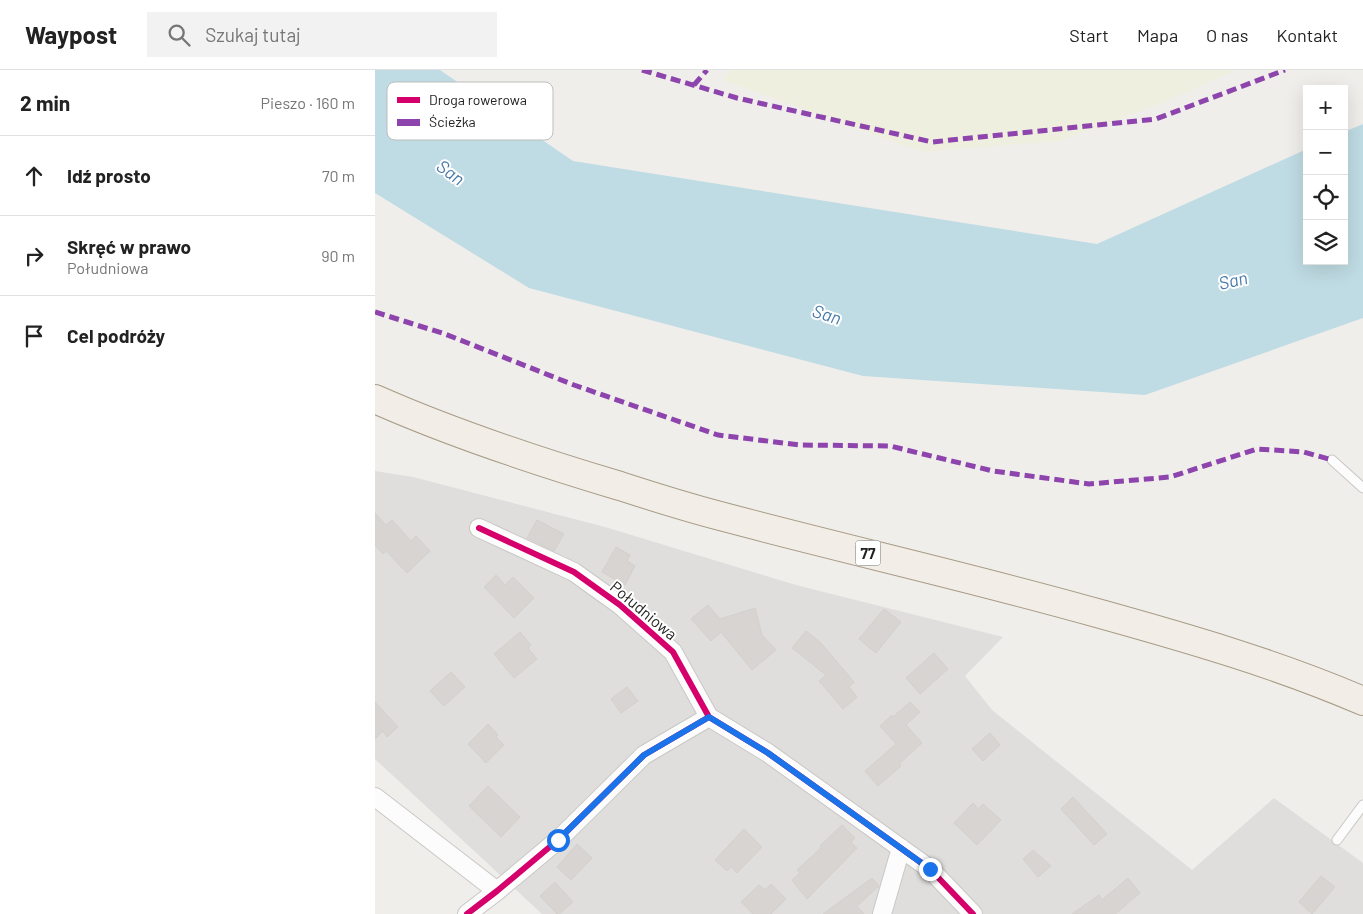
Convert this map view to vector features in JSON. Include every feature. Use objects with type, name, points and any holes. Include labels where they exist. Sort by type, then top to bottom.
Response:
[{"type":"main road","name":"77","points":[[375,399],[538,462],[722,517],[1022,592],[1128,621],[1231,652],[1326,686],[1363,702]]},
{"type":"street","name":"Południowa","points":[[479,528],[574,572],[620,605],[673,652],[709,717],[768,753],[930,869],[973,914]]},
{"type":"street","points":[[467,914],[558,840],[644,755],[709,717]]},
{"type":"street","points":[[375,798],[497,891]]},
{"type":"street","points":[[882,914],[901,848]]},
{"type":"lane","points":[[1332,460],[1363,488]]},
{"type":"lane","points":[[1337,840],[1363,805]]},
{"type":"shaded area","points":[[375,471],[413,477],[605,527],[796,585],[1003,637],[965,676],[992,710],[1192,870],[1274,798],[1363,863],[1363,914],[542,914],[375,759]]},
{"type":"green space","points":[[731,70],[1237,70],[1162,103],[1060,141],[922,152],[723,80]]},
{"type":"water","name":"San","points":[[375,70],[440,70],[458,82],[387,82],[387,140],[542,140],[573,161],[1097,244],[1303,151],[1303,265],[1348,265],[1348,130],[1363,124],[1363,318],[1145,395],[863,376],[529,288],[375,193]]},
{"type":"building","points":[[375,513],[386,525],[392,520],[411,541],[416,536],[430,551],[407,573],[386,551],[383,554],[375,545]]},
{"type":"building","points":[[537,520],[564,534],[554,551],[527,538]]},
{"type":"building","points":[[616,547],[630,555],[627,561],[635,566],[625,585],[602,572]]},
{"type":"building","points":[[496,575],[505,585],[513,577],[534,598],[514,618],[484,587]]},
{"type":"building","points":[[708,605],[720,619],[755,608],[762,635],[776,650],[752,670],[721,632],[711,641],[691,619]]},
{"type":"building","points":[[884,609],[901,622],[876,653],[859,639]]},
{"type":"building","points":[[806,631],[821,643],[854,682],[849,687],[857,697],[843,709],[819,681],[826,675],[792,648]]},
{"type":"building","points":[[520,632],[531,645],[528,648],[537,659],[514,678],[494,654]]},
{"type":"building","points":[[934,653],[948,669],[920,694],[906,678]]},
{"type":"building","points":[[451,672],[465,687],[444,706],[430,691]]},
{"type":"building","points":[[627,687],[638,701],[621,713],[611,699]]},
{"type":"building","points":[[375,702],[398,727],[387,737],[383,731],[375,739]]},
{"type":"building","points":[[910,702],[920,712],[906,725],[922,743],[899,764],[901,766],[878,786],[865,771],[896,744],[880,726]]},
{"type":"building","points":[[488,724],[498,735],[496,737],[504,745],[486,763],[468,744]]},
{"type":"building","points":[[990,733],[1000,745],[983,761],[972,749]]},
{"type":"building","points":[[488,786],[520,817],[501,837],[469,806]]},
{"type":"building","points":[[1073,797],[1107,834],[1094,845],[1061,809]]},
{"type":"building","points":[[973,803],[978,809],[983,804],[1001,820],[977,845],[954,823]]},
{"type":"building","points":[[842,825],[855,838],[851,842],[857,848],[807,899],[792,880],[800,873],[797,870]]},
{"type":"building","points":[[744,829],[762,847],[737,873],[731,867],[727,871],[715,860]]},
{"type":"building","points":[[577,844],[592,858],[571,880],[557,867]]},
{"type":"building","points":[[1033,850],[1051,866],[1038,877],[1023,859]]},
{"type":"building","points":[[1321,876],[1335,887],[1312,914],[1299,902]]},
{"type":"building","points":[[872,878],[879,886],[857,906],[864,914],[823,914]]},
{"type":"building","points":[[1128,878],[1140,893],[1115,914],[1072,914],[1099,895],[1102,900]]},
{"type":"building","points":[[555,882],[573,902],[559,914],[540,896]]},
{"type":"building","points":[[771,884],[786,899],[771,914],[753,914],[741,902],[759,885],[765,890]]},
{"type":"marked path","points":[[642,70],[737,98],[932,142],[1156,119],[1285,70]]},
{"type":"marked path","points":[[694,85],[707,70]]},
{"type":"marked path","points":[[375,312],[445,334],[574,385],[718,435],[800,445],[890,446],[993,471],[1089,484],[1170,477],[1257,449],[1304,452],[1332,460]]},
{"type":"cycle path","points":[[479,528],[574,572],[620,605],[673,652],[709,717],[768,753],[930,869],[973,914]]},
{"type":"cycle path","points":[[467,914],[558,840],[644,755],[709,717]]},
{"type":"route","points":[[558,840],[644,755],[709,717],[768,753],[930,869]]}]
